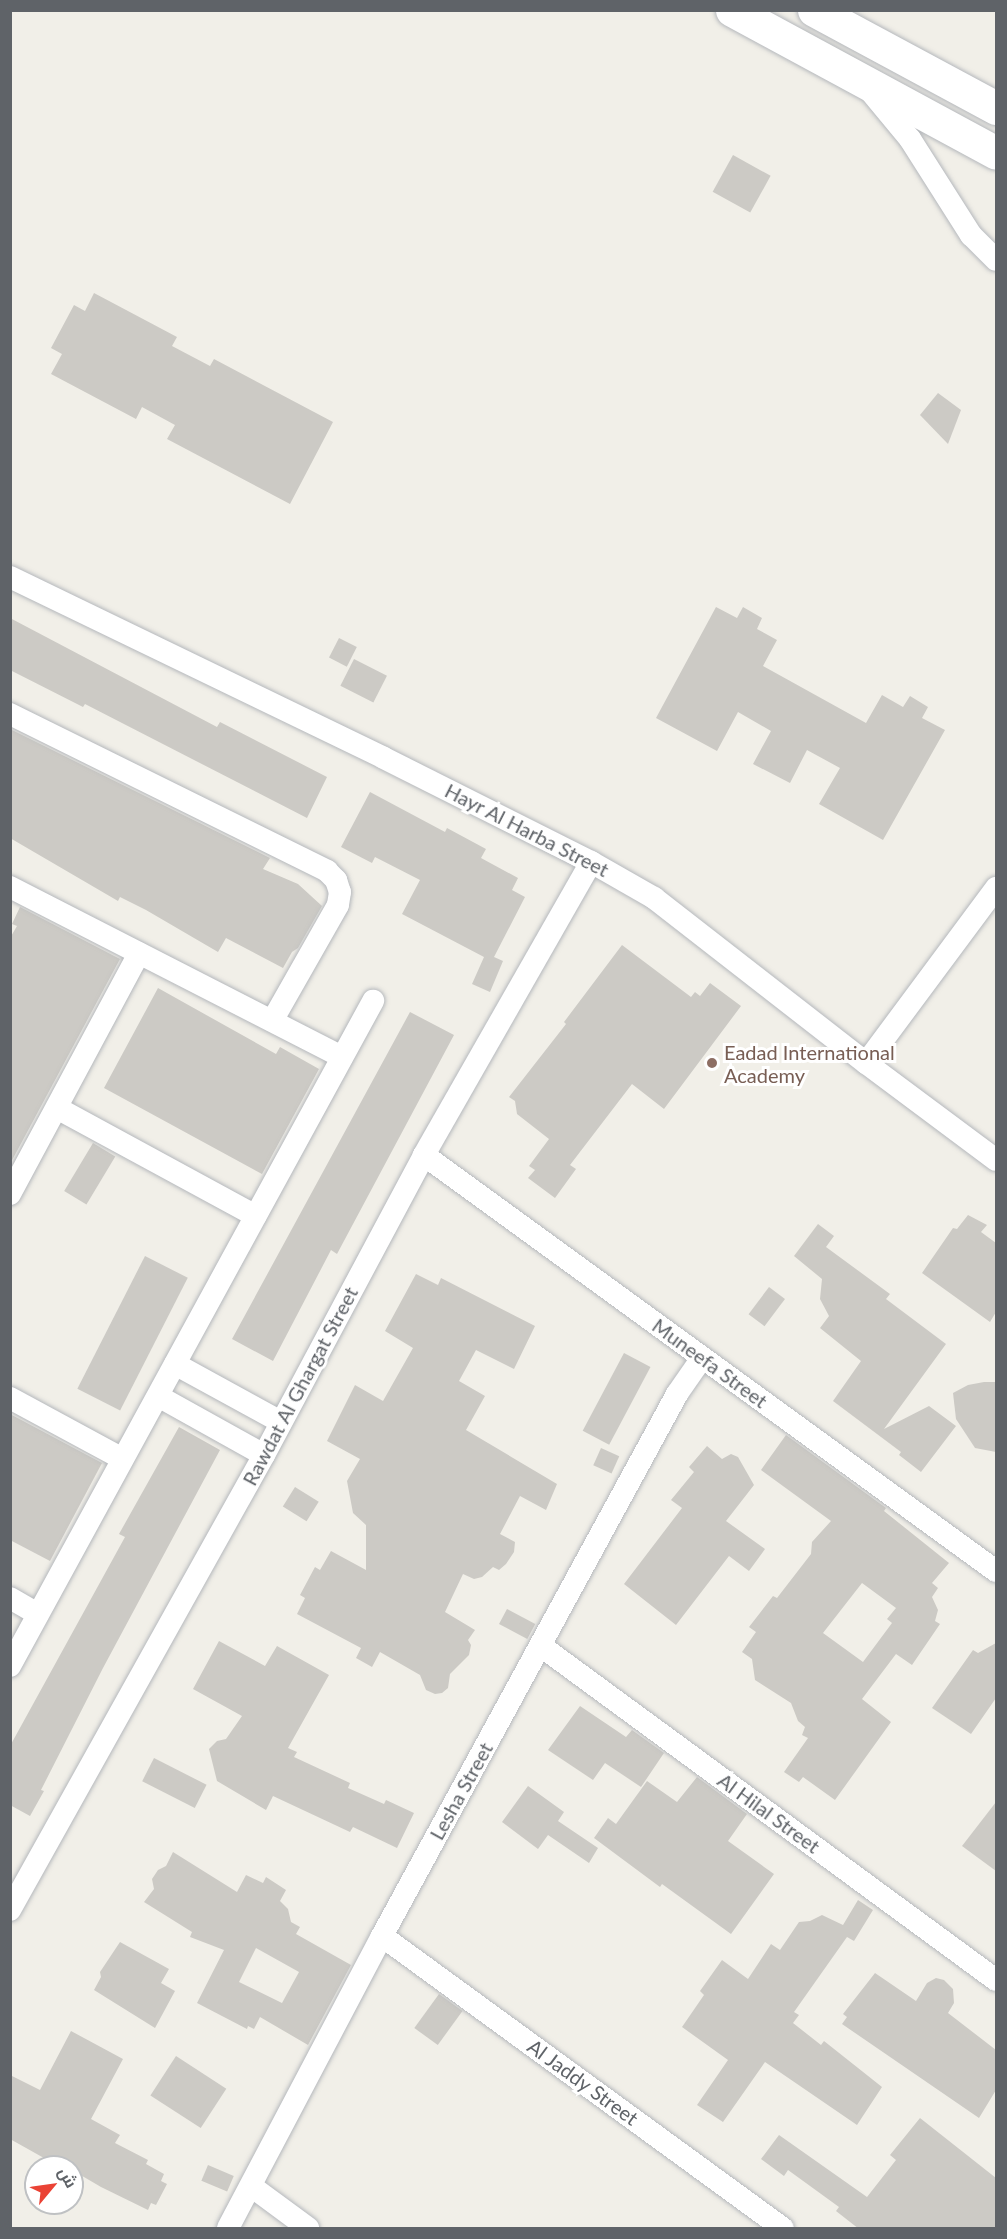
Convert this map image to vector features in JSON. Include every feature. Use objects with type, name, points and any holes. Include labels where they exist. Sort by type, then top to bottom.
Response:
[{"type":"street","points":[[732,10],[996,153]]},
{"type":"street","points":[[814,10],[996,108]]},
{"type":"street","points":[[860,80],[910,139],[971,235],[996,260]]},
{"type":"street","name":"Hayr Al Harba Street","points":[[10,576],[591,862],[654,898],[866,1063],[996,1160]]},
{"type":"street","points":[[10,714],[327,871],[336,880],[340,892],[338,905],[272,1022]]},
{"type":"street","name":"Rawdat Al Ghargat Street","points":[[10,1910],[16,1887],[264,1455],[424,1155],[591,862]]},
{"type":"street","points":[[10,887],[342,1057]]},
{"type":"street","points":[[866,1063],[996,888]]},
{"type":"street","points":[[10,1194],[139,953]]},
{"type":"street","points":[[10,1666],[373,1001]]},
{"type":"street","points":[[57,1108],[256,1216]]},
{"type":"street","name":"Muneefa Street","points":[[424,1155],[996,1571]]},
{"type":"street","name":"Lesha Street","points":[[228,2229],[382,1936],[677,1394],[702,1358]]},
{"type":"street","points":[[175,1364],[281,1422]]},
{"type":"street","points":[[158,1396],[264,1455]]},
{"type":"street","points":[[10,1398],[123,1459]]},
{"type":"street","points":[[10,1598],[38,1614]]},
{"type":"street","name":"Al Hilal Street","points":[[541,1646],[996,1980]]},
{"type":"street","name":"Al Jaddy Street","points":[[382,1936],[783,2229]]},
{"type":"street","points":[[251,2186],[308,2229]]},
{"type":"building","points":[[733,155],[771,176],[750,213],[713,192]]},
{"type":"building","points":[[94,293],[177,337],[172,346],[210,366],[214,359],[333,422],[290,504],[167,439],[175,425],[142,407],[136,419],[51,374],[62,354],[51,348],[74,305],[85,311]]},
{"type":"building","points":[[938,393],[961,410],[948,444],[920,415]]},
{"type":"building","points":[[716,607],[737,618],[743,607],[762,618],[757,629],[777,640],[763,666],[866,723],[882,695],[903,707],[910,696],[928,707],[922,718],[945,730],[883,840],[819,804],[840,768],[807,750],[790,783],[753,764],[771,731],[738,712],[717,751],[656,718]]},
{"type":"building","points":[[10,618],[217,727],[220,722],[327,777],[307,818],[85,704],[83,707],[10,670]]},
{"type":"building","points":[[339,638],[357,647],[347,667],[329,658]]},
{"type":"building","points":[[354,659],[387,676],[373,703],[340,686]]},
{"type":"building","points":[[10,729],[270,858],[263,869],[298,884],[322,906],[298,948],[292,952],[283,968],[226,938],[218,952],[146,910],[120,897],[118,901],[10,838]]},
{"type":"building","points":[[370,792],[445,832],[447,828],[486,849],[481,858],[518,878],[512,890],[525,897],[494,957],[503,961],[490,992],[472,984],[484,957],[402,914],[420,880],[375,857],[372,863],[341,847]]},
{"type":"building","points":[[20,907],[120,959],[10,1164],[10,938],[17,926],[12,924]]},
{"type":"building","points":[[622,945],[691,997],[695,992],[700,996],[710,983],[741,1006],[664,1109],[632,1084],[570,1165],[576,1169],[555,1198],[528,1178],[535,1170],[529,1166],[549,1139],[517,1114],[515,1101],[509,1097],[566,1024],[564,1022]]},
{"type":"building","points":[[158,988],[276,1054],[280,1047],[319,1069],[262,1174],[104,1088]]},
{"type":"building","points":[[410,1012],[454,1035],[337,1254],[331,1250],[273,1361],[232,1339]]},
{"type":"building","points":[[93,1143],[115,1156],[86,1204],[64,1191]]},
{"type":"building","points":[[968,1215],[987,1225],[981,1232],[996,1243],[996,1312],[990,1322],[922,1273],[953,1228],[957,1229]]},
{"type":"building","points":[[818,1224],[834,1236],[826,1247],[890,1294],[886,1299],[946,1344],[884,1429],[929,1406],[956,1426],[921,1472],[899,1455],[901,1452],[833,1401],[861,1361],[820,1328],[829,1316],[820,1299],[822,1279],[794,1256]]},
{"type":"building","points":[[145,1256],[188,1278],[120,1411],[77,1389]]},
{"type":"building","points":[[416,1274],[438,1285],[441,1278],[535,1326],[514,1369],[476,1350],[459,1381],[485,1396],[466,1430],[557,1484],[546,1510],[520,1496],[500,1534],[515,1542],[514,1552],[506,1564],[499,1570],[493,1567],[482,1577],[474,1579],[463,1574],[445,1612],[475,1630],[468,1640],[471,1645],[469,1655],[450,1674],[448,1688],[442,1693],[435,1694],[426,1690],[420,1675],[380,1652],[372,1667],[356,1658],[361,1648],[297,1614],[305,1598],[300,1595],[315,1567],[320,1570],[331,1551],[366,1570],[366,1525],[353,1513],[347,1481],[360,1459],[327,1441],[355,1385],[383,1401],[413,1348],[385,1331]]},
{"type":"building","points":[[769,1287],[785,1299],[765,1326],[749,1314]]},
{"type":"building","points":[[624,1353],[650,1367],[609,1445],[583,1431]]},
{"type":"building","points":[[996,1382],[996,1452],[975,1448],[956,1419],[953,1393],[968,1385]]},
{"type":"building","points":[[10,1414],[102,1463],[50,1561],[10,1540]]},
{"type":"building","points":[[179,1427],[220,1450],[103,1668],[30,1816],[10,1805],[10,1746],[125,1537],[119,1534]]},
{"type":"building","points":[[786,1435],[886,1508],[884,1511],[949,1563],[932,1583],[938,1588],[932,1597],[938,1610],[935,1621],[940,1624],[912,1665],[896,1654],[862,1699],[891,1722],[835,1800],[803,1777],[799,1782],[784,1772],[808,1738],[802,1735],[805,1727],[798,1721],[791,1703],[755,1680],[752,1659],[742,1652],[756,1632],[749,1627],[773,1596],[777,1598],[811,1554],[812,1542],[831,1521],[761,1470]],"holes":[[[862,1583],[896,1608],[887,1619],[892,1623],[863,1662],[823,1633]]]},
{"type":"building","points":[[707,1446],[722,1459],[731,1454],[738,1457],[754,1485],[726,1521],[765,1549],[749,1571],[729,1556],[676,1625],[624,1584],[682,1508],[671,1500],[694,1472],[689,1467]]},
{"type":"building","points":[[601,1448],[619,1456],[612,1473],[593,1465]]},
{"type":"building","points":[[295,1487],[319,1502],[307,1521],[283,1507]]},
{"type":"building","points":[[507,1609],[535,1624],[527,1639],[499,1624]]},
{"type":"building","points":[[219,1641],[265,1666],[277,1646],[329,1675],[288,1748],[297,1752],[294,1757],[350,1783],[348,1788],[384,1804],[386,1800],[414,1813],[397,1848],[353,1827],[350,1832],[273,1796],[266,1810],[217,1781],[209,1749],[217,1741],[226,1739],[242,1716],[193,1689]]},
{"type":"building","points":[[996,1643],[996,1698],[971,1734],[932,1708],[973,1650],[978,1653]]},
{"type":"building","points":[[580,1706],[626,1737],[632,1730],[664,1753],[641,1787],[605,1763],[593,1780],[548,1750]]},
{"type":"building","points":[[154,1758],[207,1785],[195,1808],[142,1781]]},
{"type":"building","points":[[697,1777],[747,1814],[728,1841],[774,1874],[731,1934],[662,1884],[660,1887],[594,1838],[608,1818],[616,1824],[647,1781],[677,1802]]},
{"type":"building","points":[[528,1786],[564,1812],[558,1821],[598,1848],[589,1863],[548,1835],[538,1849],[502,1822]]},
{"type":"building","points":[[996,1802],[996,1871],[962,1846]]},
{"type":"building","points":[[173,1852],[237,1892],[246,1875],[263,1883],[266,1877],[286,1890],[280,1901],[288,1909],[291,1922],[300,1927],[296,1934],[351,1965],[308,2045],[260,2017],[254,2029],[248,2026],[247,2029],[197,2003],[224,1950],[190,1937],[192,1932],[144,1902],[154,1889],[152,1879],[158,1870],[166,1866]],"holes":[[[256,1948],[299,1972],[282,2003],[239,1982]]]},
{"type":"building","points":[[858,1900],[873,1910],[854,1941],[847,1937],[794,2012],[799,2015],[793,2023],[821,2045],[824,2041],[882,2087],[857,2125],[765,2062],[723,2122],[697,2105],[728,2060],[682,2027],[704,1995],[700,1991],[722,1960],[748,1979],[771,1944],[780,1950],[799,1922],[810,1921],[822,1915],[843,1925]]},
{"type":"building","points":[[120,1942],[169,1969],[161,1983],[175,1991],[155,2028],[94,1990],[101,1977],[100,1972]]},
{"type":"building","points":[[875,1973],[916,2001],[927,1983],[936,1978],[944,1980],[953,1989],[954,2003],[948,2013],[996,2050],[996,2090],[979,2118],[842,2024],[847,2017],[843,2014]]},
{"type":"building","points":[[439,1994],[462,2011],[438,2045],[414,2028]]},
{"type":"building","points":[[71,2031],[123,2059],[91,2119],[120,2135],[115,2143],[148,2160],[146,2164],[164,2174],[161,2181],[167,2184],[156,2205],[151,2203],[148,2210],[84,2177],[84,2155],[39,2155],[10,2139],[10,2075],[40,2090]]},
{"type":"building","points":[[176,2056],[226,2089],[201,2128],[150,2095]]},
{"type":"building","points":[[920,2118],[996,2178],[996,2229],[859,2229],[836,2211],[839,2207],[788,2170],[784,2176],[761,2159],[779,2135],[867,2197],[896,2160],[890,2155]]},
{"type":"building","points":[[208,2165],[234,2176],[227,2192],[201,2181]]},
{"type":"place","name":"Eadad International Academy","points":[[712,1063]]}]
